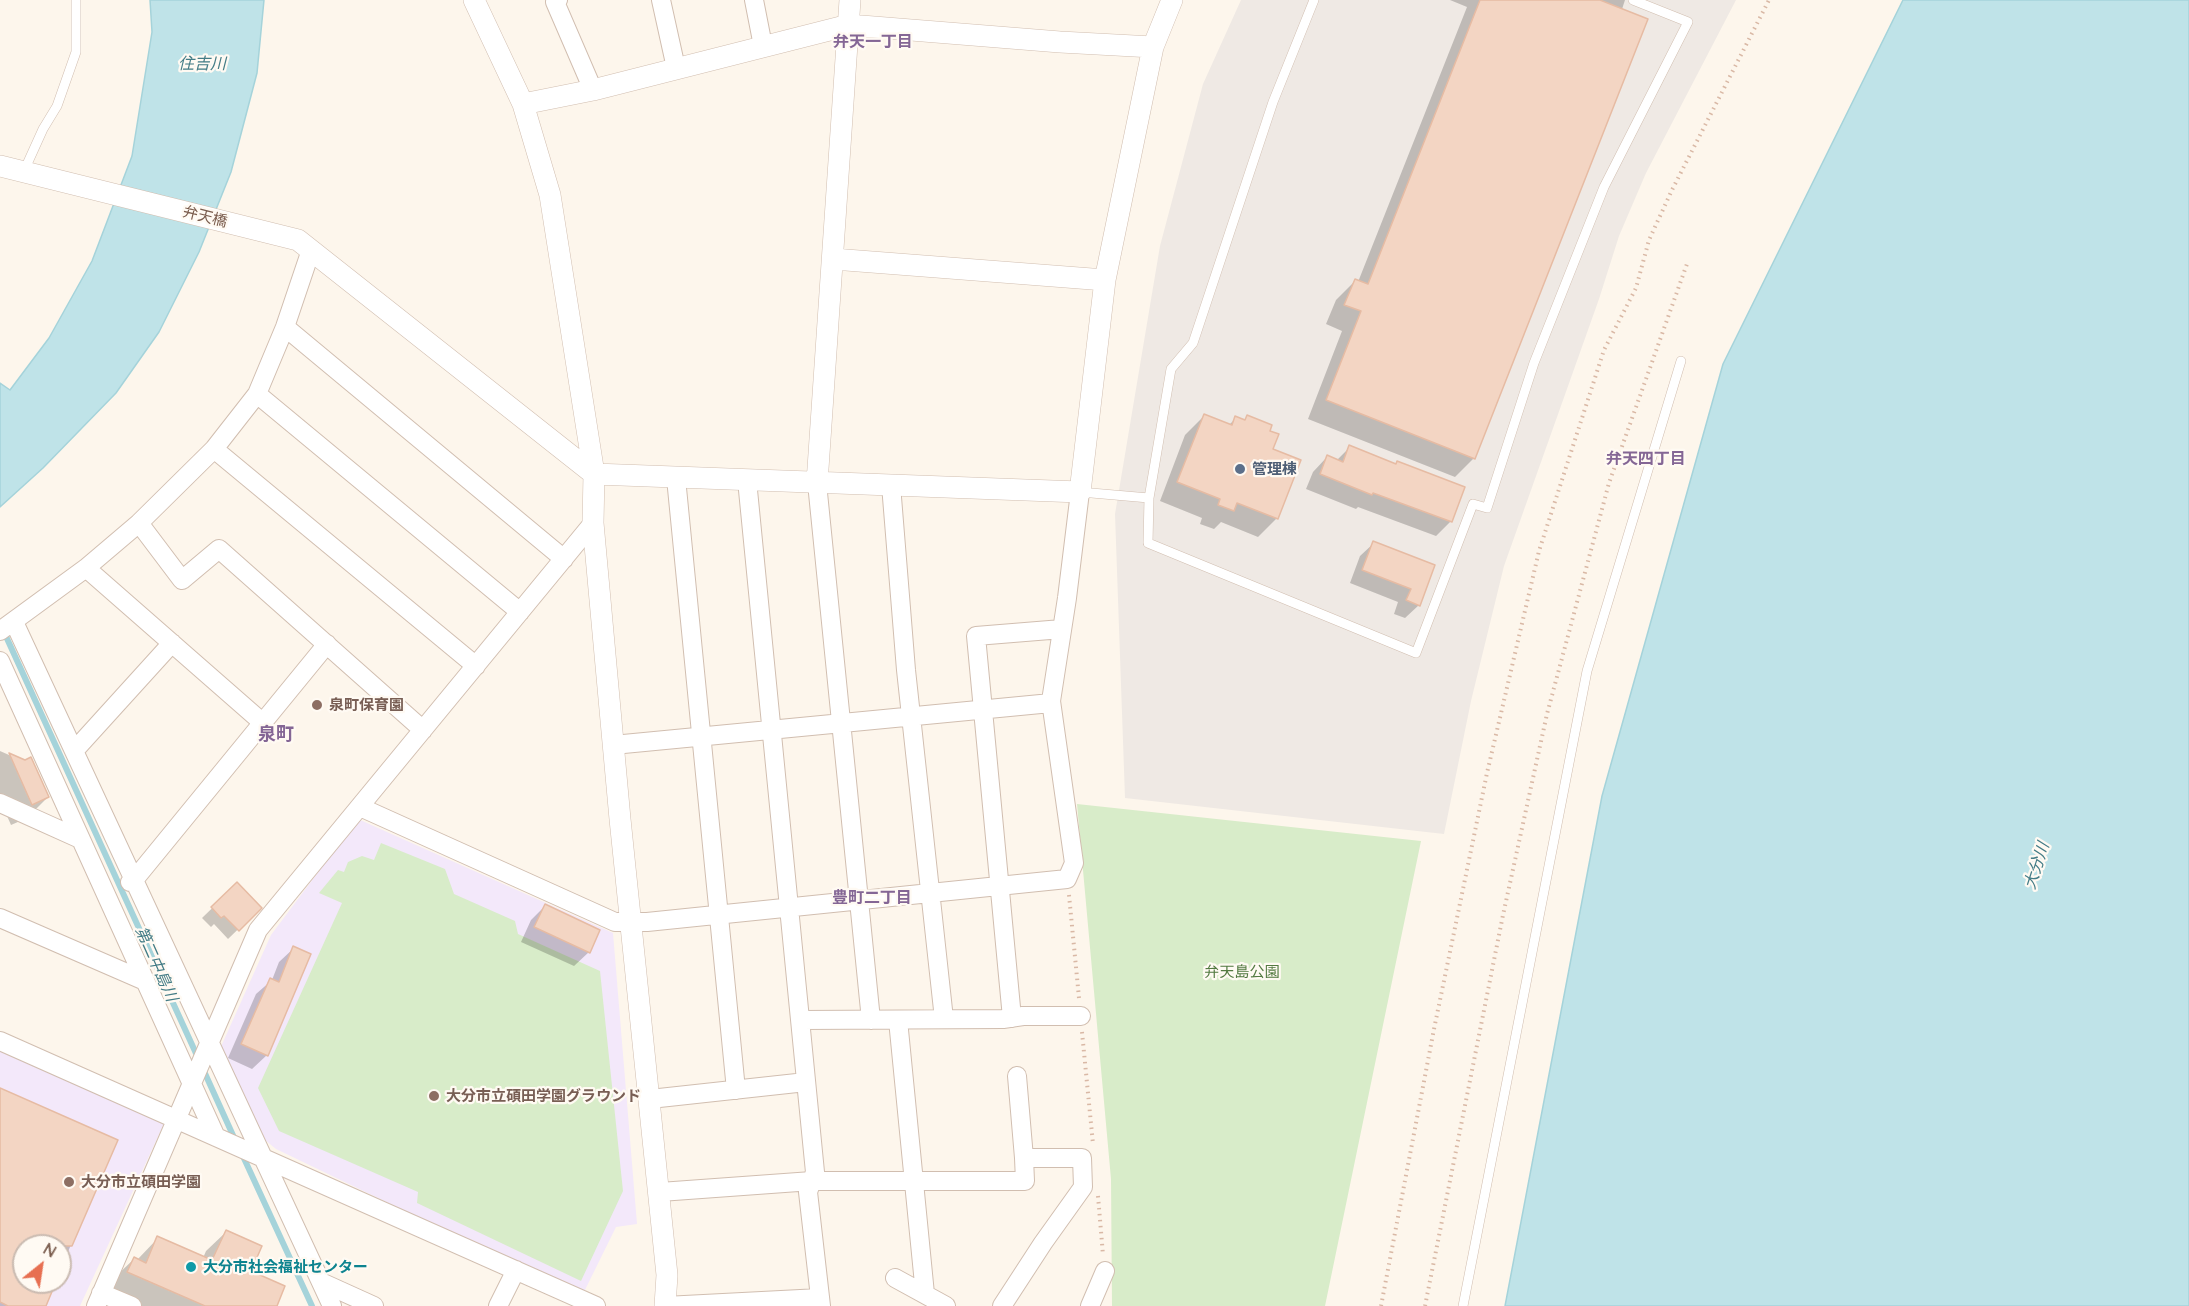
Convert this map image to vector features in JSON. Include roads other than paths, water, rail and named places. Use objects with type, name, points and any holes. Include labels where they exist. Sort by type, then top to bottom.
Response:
[{"type":"street","points":[[474,0],[523,104],[550,195],[594,474],[593,524],[613,745],[660,1192],[667,1275],[665,1306],[820,1302],[808,1192],[815,1173],[747,480]]},
{"type":"street","points":[[558,0],[555,2],[593,90]]},
{"type":"street","points":[[661,0],[676,68]]},
{"type":"street","points":[[754,0],[763,46]]},
{"type":"street","points":[[850,0],[818,483],[871,1020]]},
{"type":"street","points":[[360,807],[615,922],[632,924],[1067,879],[1074,863],[1051,703],[1080,492],[1105,280],[1153,47],[1172,0]]},
{"type":"street","points":[[523,104],[593,90],[849,25],[1153,47]]},
{"type":"street","name":"弁天橋","points":[[0,166],[305,245]]},
{"type":"street","points":[[332,1306],[207,1048],[74,751],[7,627],[86,568],[139,523],[214,449],[257,394],[285,327],[305,245],[594,474],[1080,492]]},
{"type":"street","points":[[832,260],[1105,280]]},
{"type":"street","points":[[285,327],[564,558]]},
{"type":"street","points":[[257,394],[520,612]]},
{"type":"street","points":[[214,449],[476,666]]},
{"type":"street","points":[[676,478],[736,1090]]},
{"type":"street","points":[[891,485],[911,717],[944,1019]]},
{"type":"street","points":[[139,523],[182,580],[219,549],[423,730]]},
{"type":"street","points":[[132,1306],[99,1300],[258,930],[593,524]]},
{"type":"street","points":[[86,568],[263,723]]},
{"type":"street","points":[[1012,1018],[976,636],[1062,629]]},
{"type":"street","points":[[74,751],[172,643]]},
{"type":"street","points":[[132,881],[327,644]]},
{"type":"street","points":[[0,661],[145,981],[195,1078],[220,1139]]},
{"type":"street","points":[[613,745],[1051,703]]},
{"type":"street","points":[[0,803],[80,839]]},
{"type":"street","points":[[0,918],[145,981]]},
{"type":"street","points":[[800,1020],[1081,1016]]},
{"type":"street","points":[[898,1020],[925,1294]]},
{"type":"street","points":[[0,1041],[596,1306]]},
{"type":"street","points":[[660,1192],[812,1181],[1025,1181],[1017,1076]]},
{"type":"street","points":[[650,1099],[806,1082]]},
{"type":"street","points":[[1002,1306],[1083,1187],[1082,1158],[1024,1158]]},
{"type":"street","points":[[498,1306],[516,1270]]},
{"type":"street","points":[[1090,1306],[1105,1271]]},
{"type":"street","points":[[896,1278],[946,1306]]},
{"type":"street","points":[[321,1282],[374,1306]]},
{"type":"lane","points":[[24,171],[43,129],[57,106],[76,52],[76,0]]},
{"type":"lane","points":[[1314,0],[1273,102],[1193,343],[1171,369],[1149,498],[1148,543],[1416,653],[1473,504],[1487,508],[1534,363],[1604,187],[1688,22],[1633,0]]},
{"type":"lane","points":[[1463,1306],[1587,671],[1681,361]]},
{"type":"lane","points":[[1080,492],[1149,498]]},
{"type":"water","name":"住吉川","points":[[150,0],[264,0],[257,73],[231,172],[199,252],[159,332],[116,393],[43,468],[0,507],[0,383],[10,390],[49,338],[92,261],[132,156],[152,32]]},
{"type":"water","name":"大分川","points":[[1903,0],[2189,0],[2189,1306],[1505,1306],[1602,796],[1723,364]]},
{"type":"waterway","name":"第二中島川","points":[[4,632],[199,1060]]},
{"type":"waterway","name":"第二中島川","points":[[203,1069],[236,1142]]},
{"type":"waterway","name":"第二中島川","points":[[242,1154],[312,1306]]},
{"type":"place","name":"管理棟","points":[[1240,469]]},
{"type":"place","name":"泉町保育園","points":[[317,705]]},
{"type":"place","name":"大分市立碩田学園グラウンド","points":[[434,1096]]},
{"type":"place","name":"大分市立碩田学園","points":[[69,1182]]},
{"type":"place","name":"大分市社会福祉センター","points":[[191,1267]]},
{"type":"district","name":"弁天一丁目","points":[[873,42]]},
{"type":"district","name":"弁天四丁目","points":[[1646,459]]},
{"type":"district","name":"泉町","points":[[276,735]]},
{"type":"district","name":"豊町二丁目","points":[[872,898]]},
{"type":"park label","name":"弁天島公園","points":[[1242,972]]}]
